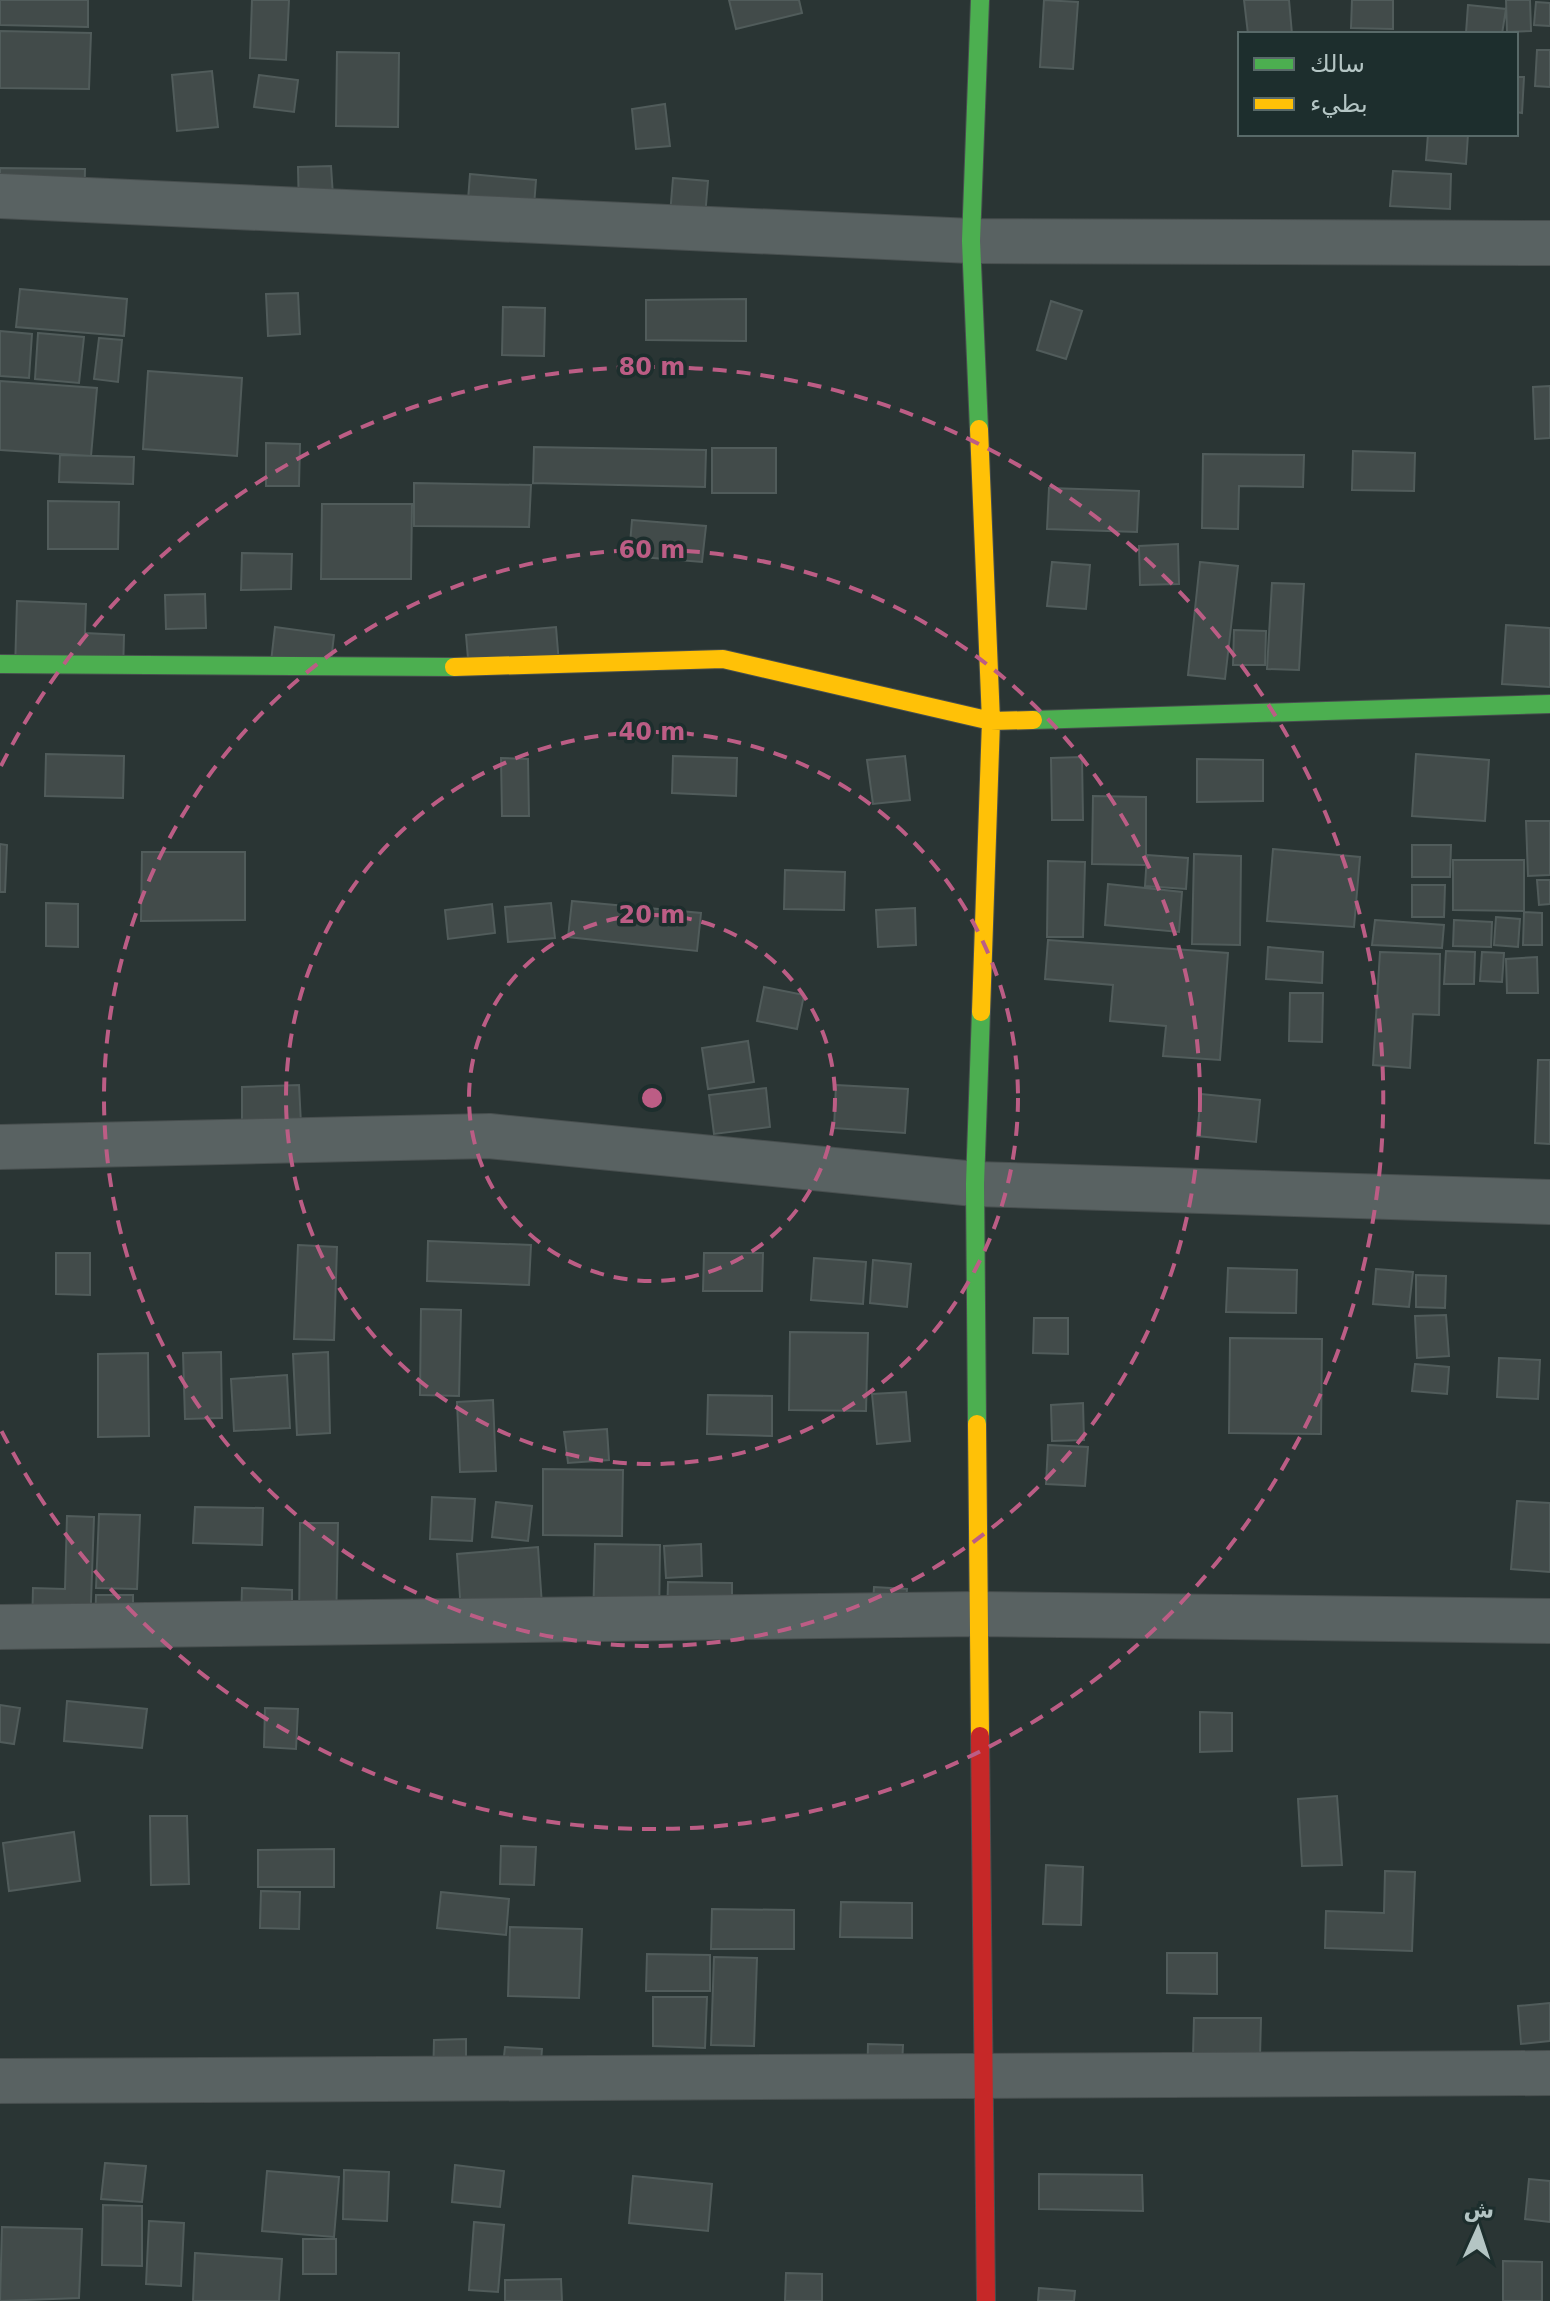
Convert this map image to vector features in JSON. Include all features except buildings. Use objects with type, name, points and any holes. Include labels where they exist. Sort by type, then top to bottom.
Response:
[{"type":"street","points":[[980,0],[971,241],[991,721],[975,1184],[986,2301]]},
{"type":"street","points":[[0,196],[971,241],[1550,243]]},
{"type":"street","points":[[0,664],[521,667],[723,659],[991,721],[1550,704]]},
{"type":"street","points":[[0,1147],[489,1136],[975,1184],[1550,1202]]},
{"type":"street","points":[[0,1627],[977,1614],[1550,1621]]},
{"type":"street","points":[[0,2081],[1550,2073]]},
{"type":"traffic: fast","points":[[979,429],[971,241],[980,0]]},
{"type":"traffic: fast","points":[[0,664],[454,667]]},
{"type":"traffic: fast","points":[[1033,720],[1550,704]]},
{"type":"traffic: fast","points":[[977,1424],[975,1184],[981,1012]]},
{"type":"traffic: slow","points":[[979,429],[991,721],[981,1012]]},
{"type":"traffic: slow","points":[[454,667],[723,659],[991,721],[1033,720]]},
{"type":"traffic: slow","points":[[977,1424],[980,1736]]},
{"type":"traffic: jam","points":[[980,1736],[986,2301]]}]
